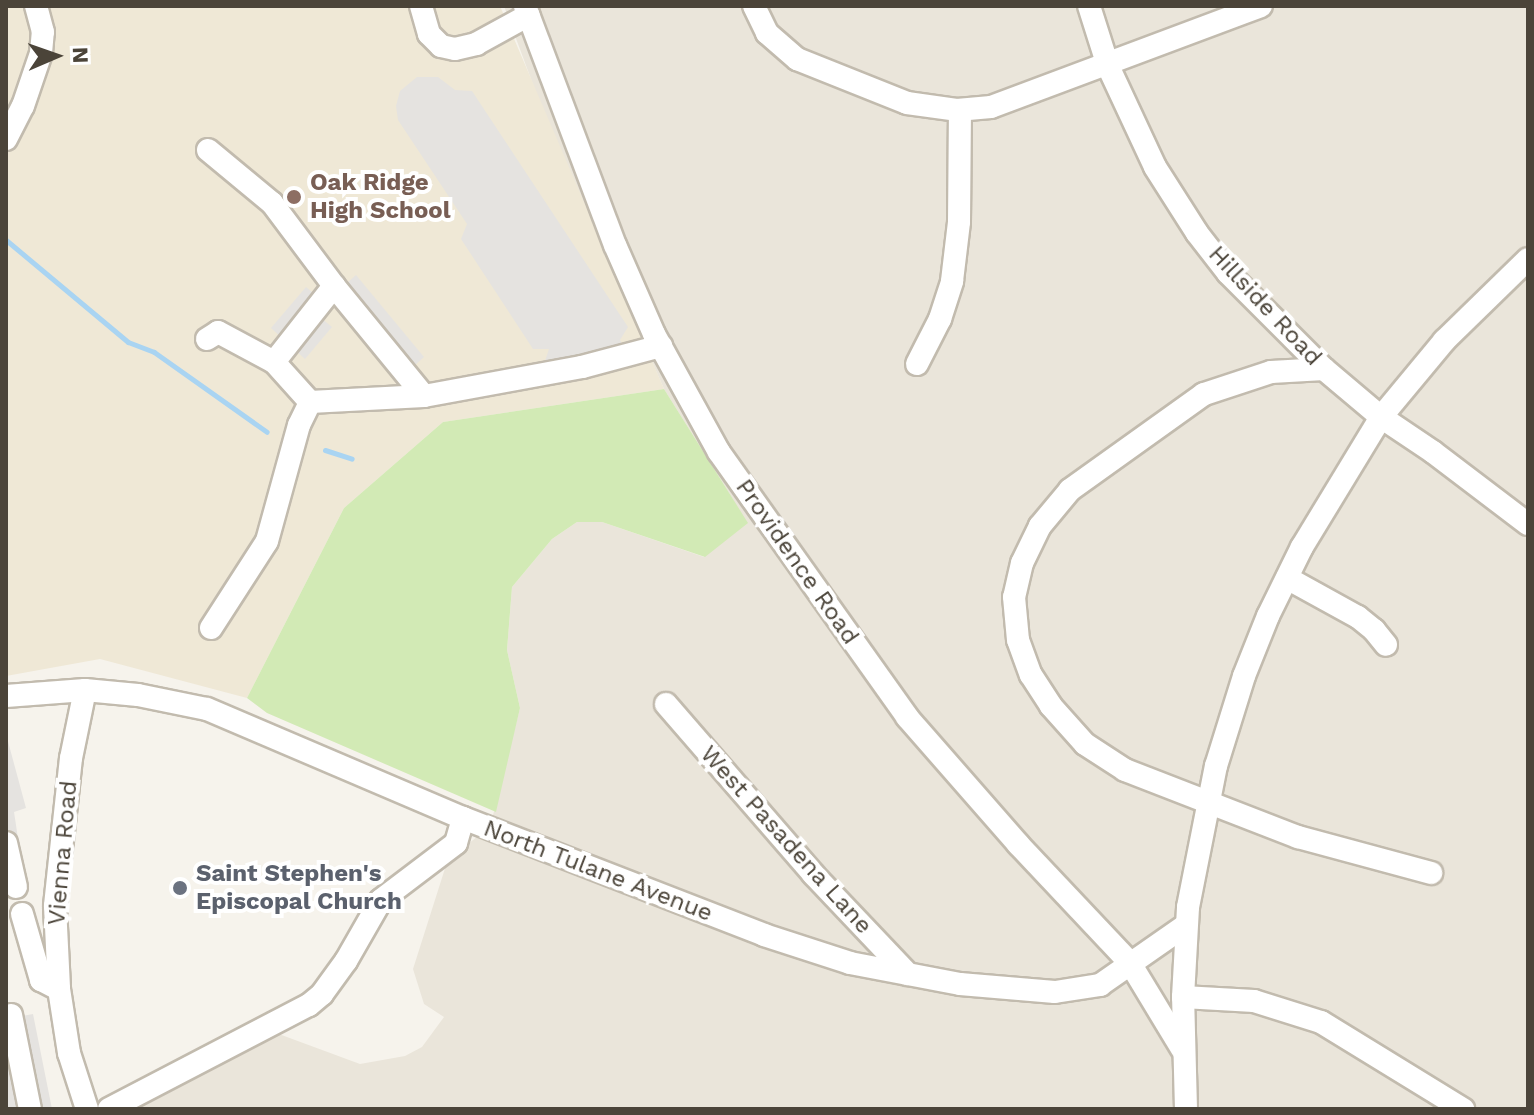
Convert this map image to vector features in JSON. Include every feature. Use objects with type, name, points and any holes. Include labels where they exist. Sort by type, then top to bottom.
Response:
[{"type":"street","points":[[6,139],[23,106],[41,53],[43,32],[36,6]]},
{"type":"street","points":[[421,6],[429,34],[441,46],[455,49],[476,44],[527,10]]},
{"type":"street","points":[[754,6],[767,33],[797,59],[907,103],[960,110],[991,107],[1108,66],[1261,6]]},
{"type":"street","name":"Hillside Road","points":[[1089,6],[1108,66],[1155,167],[1197,233],[1259,306],[1324,369],[1381,417],[1528,524]]},
{"type":"street","name":"Providence Road","points":[[527,10],[615,245],[661,346],[719,452],[907,717],[1018,844],[1130,963],[1182,1049]]},
{"type":"street","points":[[917,364],[940,319],[952,281],[959,222],[960,110]]},
{"type":"street","points":[[208,150],[272,203],[334,286],[424,396]]},
{"type":"street","points":[[1186,1109],[1182,1049],[1186,925],[1206,803],[1244,676],[1302,547],[1381,417],[1444,341],[1528,259]]},
{"type":"street","points":[[274,362],[334,286]]},
{"type":"street","points":[[207,339],[218,332],[274,362],[310,402]]},
{"type":"street","points":[[310,402],[424,396],[582,367],[661,346]]},
{"type":"street","points":[[1324,369],[1271,372],[1204,394],[1070,490],[1040,526],[1022,563],[1014,597],[1018,640],[1031,675],[1051,706],[1085,744],[1125,770],[1298,837],[1431,873]]},
{"type":"street","points":[[211,628],[267,541],[299,425],[310,402]]},
{"type":"street","points":[[1287,578],[1358,617],[1386,645]]},
{"type":"street","name":"North Tulane Avenue","points":[[6,696],[85,690],[138,695],[207,709],[463,818],[764,935],[850,963],[960,984],[1055,992],[1100,985],[1186,925]]},
{"type":"street","name":"Vienna Road","points":[[85,690],[71,758],[55,906],[59,989],[69,1053],[87,1109]]},
{"type":"street","name":"West Pasadena Lane","points":[[666,704],[813,874],[908,974]]},
{"type":"street","points":[[109,1109],[309,1005],[322,994],[346,961],[381,900],[456,843],[463,818]]},
{"type":"street","points":[[6,843],[16,887]]},
{"type":"street","points":[[22,914],[41,980],[59,989]]},
{"type":"street","points":[[1183,997],[1254,1001],[1321,1022],[1463,1109]]},
{"type":"street","points":[[11,1015],[30,1109]]},
{"type":"shaded area","name":"Oak Ridge High School","points":[[6,6],[500,6],[664,389],[443,422],[344,508],[247,698],[100,659],[6,676]]},
{"type":"shaded area","points":[[504,6],[1528,6],[1528,1109],[125,1109],[268,1030],[360,1064],[405,1056],[422,1047],[444,1017],[424,1004],[413,969],[448,859],[477,837],[487,839],[520,708],[507,650],[512,587],[552,539],[577,522],[602,522],[704,557],[734,501],[664,389],[545,117]]},
{"type":"shaded area","points":[[417,77],[438,77],[455,90],[472,91],[628,327],[620,340],[622,344],[544,364],[549,349],[533,349],[461,239],[467,224],[398,120],[396,106],[400,91]]},
{"type":"shaded area","points":[[356,275],[424,357],[414,366],[346,284]]},
{"type":"shaded area","points":[[306,287],[312,292],[321,318],[332,327],[305,359],[271,328]]},
{"type":"shaded area","points":[[6,734],[26,808],[14,812],[21,858],[6,862]]},
{"type":"shaded area","points":[[33,1014],[52,1109],[6,1109],[6,1019]]},
{"type":"green space","points":[[664,389],[748,523],[705,557],[602,522],[577,522],[552,539],[512,587],[507,650],[520,708],[496,812],[267,713],[247,698],[344,508],[443,422]]},
{"type":"waterway","points":[[6,240],[128,342],[154,352],[267,432]]},
{"type":"waterway","points":[[325,450],[352,459]]},
{"type":"place","name":"Oak Ridge High School","points":[[294,197]]},
{"type":"place","name":"Saint Stephen's Episcopal Church","points":[[180,888]]}]
